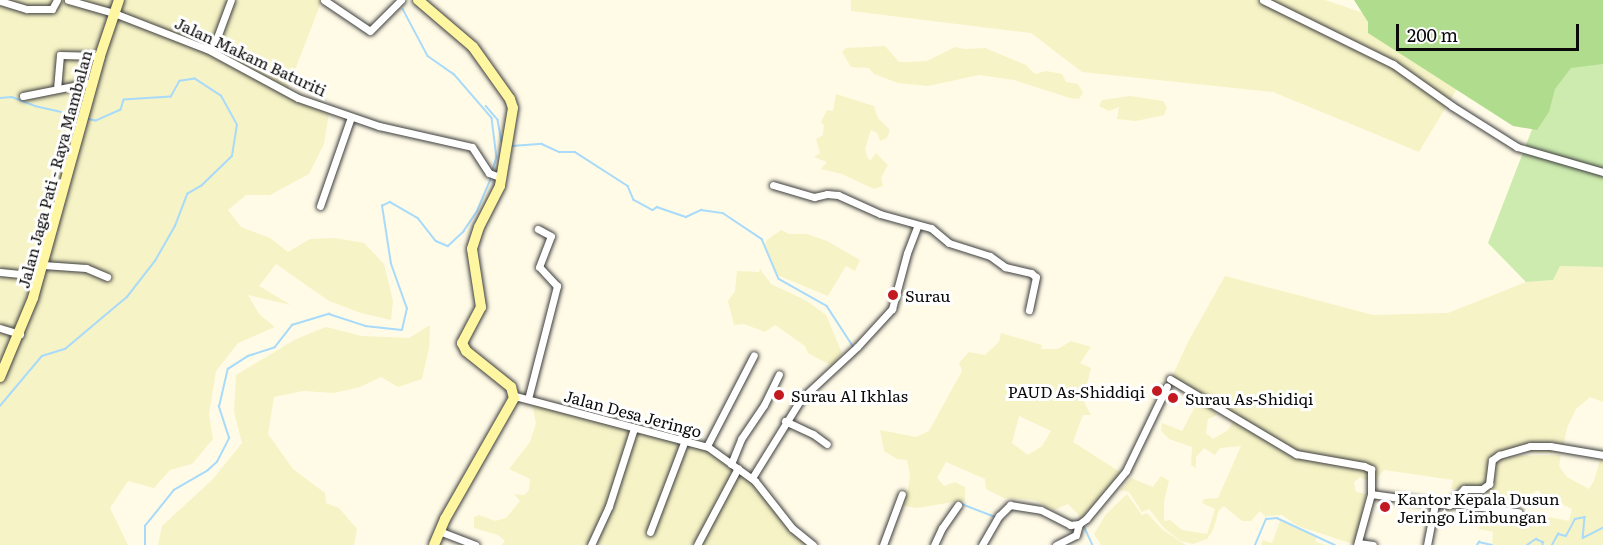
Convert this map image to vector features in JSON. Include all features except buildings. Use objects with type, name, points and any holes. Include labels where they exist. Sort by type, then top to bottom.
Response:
[{"type":"street","points":[[0,1],[27,9],[52,9],[57,0]]},
{"type":"street","name":"Jalan Makam Baturiti","points":[[68,0],[114,13],[212,51],[278,89],[351,117],[379,126],[472,147],[489,173],[501,178]]},
{"type":"street","name":"Jalan Jaga Pati - Raya Mambalan","points":[[0,377],[20,334],[42,271],[100,56],[119,0]]},
{"type":"street","points":[[212,51],[231,0]]},
{"type":"street","points":[[324,0],[370,31],[400,0]]},
{"type":"street","points":[[418,0],[473,47],[512,101],[513,115],[500,186],[475,237],[472,256],[481,307],[462,343],[466,351],[511,387],[515,396],[439,531],[434,545]]},
{"type":"street","points":[[1263,0],[1393,64],[1452,106],[1517,147],[1603,172]]},
{"type":"street","points":[[57,89],[60,55],[100,56]]},
{"type":"street","points":[[23,96],[93,82]]},
{"type":"street","points":[[320,206],[351,117]]},
{"type":"street","points":[[773,185],[814,197],[827,194],[838,195],[866,209],[931,228],[949,243],[990,256],[1005,267],[1031,273],[1036,277],[1029,310]]},
{"type":"street","points":[[752,478],[785,421],[808,391],[857,347],[892,309],[907,253],[918,225]]},
{"type":"street","points":[[528,399],[557,286],[538,267],[551,236],[538,229]]},
{"type":"street","points":[[0,272],[86,268],[107,277]]},
{"type":"street","points":[[0,328],[20,334]]},
{"type":"street","points":[[706,446],[754,356]]},
{"type":"street","points":[[731,464],[741,438],[764,405],[779,374]]},
{"type":"street","points":[[1056,545],[1076,535],[1079,524],[1095,511],[1121,479],[1168,382],[1296,454],[1371,469],[1371,494],[1358,544],[1373,545]]},
{"type":"street","name":"Jalan Desa Jeringo","points":[[515,396],[706,446],[752,478],[792,528],[813,545]]},
{"type":"street","points":[[785,421],[813,434],[827,444]]},
{"type":"street","points":[[591,545],[609,506],[633,428]]},
{"type":"street","points":[[650,532],[684,440]]},
{"type":"street","points":[[1452,503],[1464,489],[1482,489],[1489,484],[1492,460],[1499,455],[1530,446],[1550,446],[1603,455]]},
{"type":"street","points":[[697,545],[738,468]]},
{"type":"street","points":[[883,545],[902,494]]},
{"type":"street","points":[[1371,494],[1435,504],[1452,503],[1518,512]]},
{"type":"street","points":[[1427,545],[1435,504]]},
{"type":"street","points":[[934,545],[942,528],[958,505]]},
{"type":"street","points":[[982,545],[999,516],[1010,505],[1035,507],[1068,524],[1079,524]]},
{"type":"street","points":[[439,531],[475,545]]},
{"type":"shaded area","points":[[0,0],[322,0],[285,96],[329,113],[324,144],[309,174],[270,195],[246,195],[228,210],[241,227],[270,238],[288,252],[310,239],[335,238],[364,243],[384,264],[393,301],[391,320],[361,313],[329,301],[276,264],[259,286],[291,305],[248,295],[259,314],[275,327],[238,343],[216,371],[209,414],[213,439],[192,464],[170,470],[154,488],[128,481],[110,508],[128,545],[0,545]]},
{"type":"shaded area","points":[[851,0],[1325,0],[1479,52],[1419,152],[1273,92],[1082,72],[1031,33],[851,11]]},
{"type":"shaded area","points":[[885,46],[899,62],[927,61],[955,47],[985,48],[1026,65],[1035,74],[1046,71],[1062,74],[1066,82],[1078,84],[1083,93],[1079,99],[1070,98],[1014,80],[979,75],[928,86],[898,83],[874,74],[869,68],[851,67],[842,52],[846,48]]},
{"type":"shaded area","points":[[836,94],[874,106],[878,118],[890,130],[887,138],[880,141],[877,133],[871,130],[865,149],[868,159],[871,160],[876,153],[888,165],[881,178],[883,186],[874,189],[842,174],[821,169],[827,162],[814,157],[820,153],[816,139],[823,135],[824,125],[821,122],[827,110],[833,111]]},
{"type":"shaded area","points":[[1130,96],[1163,101],[1167,108],[1164,115],[1136,121],[1117,119],[1119,107],[1109,111],[1099,106],[1102,100]]},
{"type":"shaded area","points":[[781,230],[789,234],[807,234],[827,241],[860,260],[855,271],[846,266],[828,296],[777,275],[765,245],[767,240]]},
{"type":"shaded area","points":[[1560,266],[1603,267],[1603,402],[1590,397],[1576,409],[1567,428],[1562,453],[1502,452],[1492,456],[1487,484],[1482,486],[1451,489],[1453,480],[1384,470],[1378,477],[1373,493],[1375,475],[1373,469],[1297,454],[1171,379],[1188,342],[1225,276],[1373,315],[1448,313],[1526,282],[1553,280]]},
{"type":"shaded area","points":[[760,269],[771,284],[807,301],[826,315],[842,353],[832,366],[808,353],[805,346],[775,325],[765,332],[744,324],[734,325],[728,301],[735,291],[737,271],[759,272]]},
{"type":"shaded area","points":[[430,325],[429,348],[422,379],[398,387],[381,377],[360,387],[334,393],[303,391],[274,397],[268,434],[293,469],[325,493],[326,503],[339,508],[357,529],[354,545],[158,545],[162,526],[213,479],[242,443],[234,412],[236,375],[296,339],[326,327],[362,336],[409,338]]},
{"type":"shaded area","points":[[1001,333],[1042,345],[1041,349],[1058,349],[1071,341],[1091,347],[1080,363],[1091,368],[1083,400],[1091,415],[1083,415],[1073,442],[1120,472],[1112,489],[1080,529],[1079,515],[1068,504],[1054,510],[1034,500],[1004,498],[986,489],[985,479],[946,462],[937,478],[944,486],[955,482],[965,487],[965,500],[917,508],[904,506],[902,501],[908,489],[910,475],[907,460],[897,459],[884,451],[880,430],[916,437],[929,431],[962,371],[959,363],[969,352],[985,355],[999,342]],"holes":[[[1019,416],[1051,431],[1042,446],[1028,455],[1012,443]]]},
{"type":"shaded area","points":[[1198,401],[1210,407],[1217,415],[1208,419],[1206,433],[1213,439],[1228,430],[1233,421],[1294,458],[1365,469],[1368,481],[1360,477],[1354,482],[1356,492],[1366,494],[1357,540],[1353,544],[1298,526],[1282,515],[1265,516],[1260,511],[1251,521],[1242,521],[1224,506],[1219,510],[1213,530],[1207,539],[1193,544],[1181,541],[1165,529],[1149,509],[1142,512],[1129,492],[1120,490],[1131,478],[1153,487],[1161,476],[1169,481],[1164,502],[1164,521],[1170,520],[1182,530],[1207,534],[1215,509],[1202,503],[1204,499],[1218,498],[1241,446],[1220,448],[1215,455],[1204,448],[1196,457],[1196,468],[1191,465],[1192,447],[1169,439],[1161,431],[1162,423],[1182,431]]},
{"type":"shaded area","points":[[532,404],[708,447],[753,481],[799,532],[816,545],[502,545],[505,541],[498,535],[474,528],[474,517],[479,515],[495,521],[506,518],[520,501],[514,494],[524,495],[529,490],[530,479],[509,469],[530,442],[536,423]]},
{"type":"shaded area","points":[[1561,455],[1559,466],[1567,477],[1589,489],[1594,481],[1600,460],[1603,460],[1603,545],[1492,545],[1493,532],[1479,529],[1481,514],[1513,522],[1521,516],[1533,517],[1530,525],[1537,527],[1546,522],[1549,517],[1569,521],[1572,509],[1562,504],[1553,507],[1538,490],[1530,495],[1511,497],[1507,504],[1488,497],[1484,489],[1490,486],[1493,477],[1493,460],[1500,456]]},
{"type":"shaded area","points":[[1127,494],[1142,515],[1147,513],[1162,529],[1186,545],[1101,545],[1094,534],[1106,514]]},
{"type":"shaded area","points":[[1280,521],[1316,537],[1316,542],[1327,545],[1261,545],[1263,540],[1272,543]]},
{"type":"green space","points":[[1354,0],[1603,0],[1603,64],[1571,68],[1555,89],[1549,112],[1537,130],[1513,126],[1368,33],[1368,22]]},
{"type":"green space","points":[[1603,58],[1603,267],[1560,266],[1553,280],[1526,282],[1488,243],[1558,62]]},
{"type":"waterway","points":[[403,9],[428,56],[454,74],[492,118],[497,157],[493,170]]},
{"type":"waterway","points":[[0,406],[42,356],[65,349],[127,297],[155,261],[175,226],[187,194],[201,186],[232,156],[237,125],[221,96],[195,79],[180,81],[171,97],[124,100],[121,110],[96,121],[86,119]]},
{"type":"waterway","points":[[0,98],[12,97],[35,106],[79,116]]},
{"type":"waterway","points":[[486,106],[498,120],[502,142]]},
{"type":"waterway","points":[[512,146],[542,144],[559,152],[575,152],[628,186],[634,200],[653,210],[657,207],[686,217],[701,210],[723,213],[762,239],[779,279],[827,306],[853,346]]},
{"type":"waterway","points":[[145,545],[145,526],[174,490],[217,462],[229,438],[219,407],[228,369],[248,356],[275,347],[292,325],[329,314],[365,326],[402,330],[407,309],[391,264],[382,206],[390,202],[418,218],[436,241],[448,246],[463,232],[477,211],[490,180]]},
{"type":"waterway","points":[[959,503],[996,517]]},
{"type":"waterway","points":[[1552,545],[1558,534],[1566,536],[1575,519],[1585,517],[1583,538],[1603,528]]},
{"type":"waterway","points":[[1255,545],[1266,519],[1277,518],[1335,545]]},
{"type":"waterway","points":[[1084,526],[1093,545]]},
{"type":"waterway","points":[[1527,545],[1536,539],[1543,542],[1543,545]]},
{"type":"waterway","points":[[1477,545],[1479,542],[1492,545]]},
{"type":"place","name":"Surau","points":[[893,295]]},
{"type":"place","name":"PAUD As-Shiddiqi","points":[[1157,391]]},
{"type":"place","name":"Surau Al Ikhlas","points":[[779,395]]},
{"type":"place","name":"Surau As-Shidiqi","points":[[1173,398]]},
{"type":"place","name":"Kantor Kepala Dusun Jeringo Limbungan","points":[[1385,507]]}]
